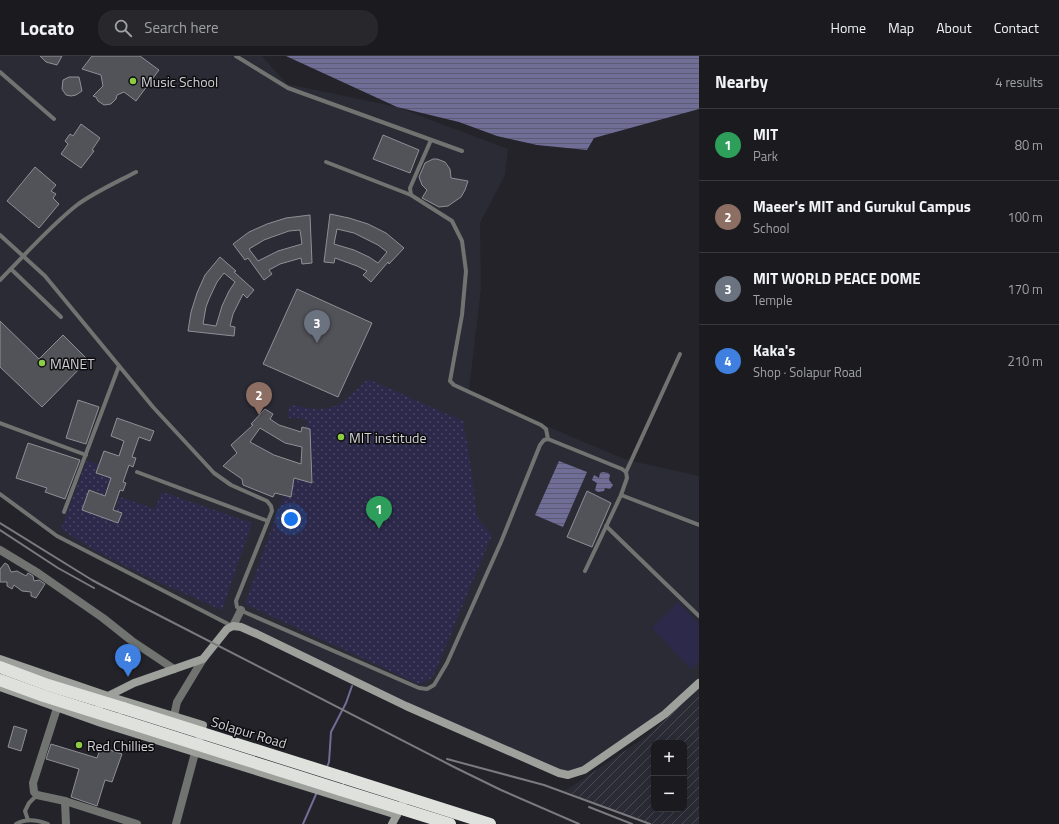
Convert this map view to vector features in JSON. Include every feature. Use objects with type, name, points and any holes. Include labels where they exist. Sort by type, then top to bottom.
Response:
[{"type":"highway","name":"Solapur Road","points":[[0,667],[48,685],[105,699],[120,714]]},
{"type":"highway","name":"Solapur Road","points":[[0,680],[58,704],[93,716],[120,714],[450,824]]},
{"type":"highway","name":"Solapur Road","points":[[401,807],[490,824]]},
{"type":"street","points":[[0,550],[103,618],[174,669]]},
{"type":"street","points":[[233,626],[241,610]]},
{"type":"street","points":[[174,716],[177,702],[203,658],[227,629],[233,626],[241,627],[257,634],[413,709],[559,774],[568,774],[584,770],[665,714],[699,683]]},
{"type":"street","points":[[203,658],[134,683],[105,699],[93,716],[195,753],[298,784],[339,788]]},
{"type":"street","points":[[0,659],[105,699],[174,716],[203,725],[176,824]]},
{"type":"street","points":[[0,687],[58,704],[33,783],[34,792],[37,795],[137,824]]},
{"type":"street","points":[[65,802],[66,824]]},
{"type":"street","points":[[392,824],[401,807]]},
{"type":"lane","points":[[236,56],[288,88],[462,151]]},
{"type":"lane","points":[[0,72],[54,119]]},
{"type":"lane","points":[[411,195],[410,188],[431,140]]},
{"type":"lane","points":[[326,162],[411,195],[452,220],[462,241],[466,271],[462,315],[450,380],[454,385],[541,425],[546,430],[548,439]]},
{"type":"lane","points":[[0,280],[77,205],[136,172]]},
{"type":"lane","points":[[0,235],[45,276],[153,407],[214,473],[231,485],[267,501],[271,506],[272,511],[236,601],[237,607],[419,688],[427,689],[434,685],[450,656],[501,542],[540,445],[544,440],[548,439],[622,469],[626,472]]},
{"type":"lane","points":[[11,269],[61,317]]},
{"type":"lane","points":[[585,570],[620,495],[627,478],[626,472],[680,354]]},
{"type":"lane","points":[[64,512],[119,366]]},
{"type":"lane","points":[[0,423],[86,455]]},
{"type":"lane","points":[[137,472],[268,521]]},
{"type":"lane","points":[[0,494],[57,536],[233,626]]},
{"type":"lane","points":[[620,495],[699,525]]},
{"type":"lane","points":[[606,526],[699,616]]},
{"type":"lane","points":[[28,820],[25,811],[29,803],[37,795]]},
{"type":"lane","points":[[16,824],[28,820],[38,820],[48,824]]},
{"type":"shaded area","points":[[0,56],[262,56],[287,84],[397,107],[508,149],[505,175],[480,223],[481,288],[469,391],[527,418],[627,460],[699,476],[699,683],[688,694],[584,770],[568,775],[233,626],[57,536],[0,494]]},
{"type":"shaded area","points":[[368,379],[463,421],[477,517],[492,535],[434,674],[430,679],[419,684],[245,604],[279,507],[291,483],[306,474],[305,429],[308,422],[300,418],[288,418],[288,412],[291,405],[319,409],[334,407],[344,401]]},
{"type":"shaded area","points":[[87,460],[98,464],[95,474],[106,478],[110,468],[113,470],[101,502],[97,500],[100,492],[89,489],[82,510],[119,524],[123,513],[115,510],[120,497],[155,509],[162,492],[252,523],[222,610],[161,583],[100,553],[61,529]]},
{"type":"shaded area","points":[[678,602],[699,624],[699,661],[691,669],[652,628]]},
{"type":"shaded area","points":[[699,689],[699,824],[650,824],[565,791],[647,736]]},
{"type":"water","points":[[286,56],[699,56],[699,109],[594,138],[587,150],[537,145],[497,136],[459,122],[397,107]]},
{"type":"water","points":[[559,461],[587,472],[563,527],[535,515]]},
{"type":"water","points":[[603,472],[610,475],[609,480],[613,485],[610,489],[605,488],[604,491],[598,492],[595,490],[597,483],[592,480],[594,475],[599,478],[600,473]]},
{"type":"building","points":[[40,56],[62,56],[57,65],[46,62]]},
{"type":"building","name":"Music School","points":[[92,56],[140,56],[159,70],[136,101],[124,92],[117,95],[116,99],[111,104],[104,105],[93,96],[103,86],[101,75],[82,69]]},
{"type":"building","points":[[69,77],[79,77],[82,91],[76,95],[66,95],[62,89],[63,80]]},
{"type":"building","points":[[81,124],[100,138],[92,150],[94,151],[81,168],[61,154],[68,144],[65,141],[70,134],[73,136]]},
{"type":"building","points":[[383,135],[419,150],[410,173],[373,159]]},
{"type":"building","points":[[433,159],[445,162],[450,169],[451,178],[468,181],[461,197],[448,206],[439,207],[422,198],[427,190],[422,185],[419,177],[425,163]]},
{"type":"building","points":[[35,167],[56,185],[51,191],[56,194],[53,198],[59,204],[39,228],[7,201]]},
{"type":"building","points":[[330,214],[368,224],[386,233],[404,248],[389,264],[388,262],[371,282],[363,275],[367,271],[357,266],[335,258],[334,263],[324,262]],"holes":[[[337,229],[354,233],[378,245],[387,252],[378,263],[354,250],[334,244]]]},
{"type":"building","points":[[310,215],[312,263],[302,264],[301,258],[280,264],[269,270],[272,274],[264,280],[248,258],[245,260],[233,244],[249,232],[286,218]],"holes":[[[300,230],[302,244],[278,251],[258,261],[249,249],[264,240],[289,231]]]},
{"type":"building","points":[[220,257],[254,290],[247,298],[243,294],[233,314],[230,326],[235,327],[234,336],[188,331],[191,312],[205,275]],"holes":[[[224,273],[235,282],[222,306],[216,326],[203,324],[206,307],[217,282]]]},
{"type":"building","points":[[297,289],[372,323],[338,397],[263,364]]},
{"type":"building","name":"MANET","points":[[0,321],[39,359],[63,335],[88,360],[42,407],[0,367]]},
{"type":"building","points":[[78,400],[99,407],[86,444],[66,438]]},
{"type":"building","points":[[265,409],[273,414],[270,419],[279,425],[301,432],[302,427],[310,429],[312,483],[294,478],[291,497],[275,493],[273,497],[243,485],[242,479],[223,466],[237,453],[231,445],[253,425],[251,424]],"holes":[[[260,428],[285,443],[302,447],[301,464],[274,455],[250,442]]]},
{"type":"building","points":[[117,418],[154,431],[150,441],[139,437],[132,457],[136,458],[133,467],[129,465],[123,482],[126,483],[123,491],[120,490],[113,510],[122,513],[118,523],[82,510],[89,490],[105,496],[111,478],[96,473],[104,451],[119,456],[124,441],[111,436]]},
{"type":"building","points":[[28,443],[80,460],[65,499],[45,492],[47,488],[16,478]]},
{"type":"building","points":[[587,491],[611,503],[592,547],[567,537]]},
{"type":"building","points":[[5,563],[8,565],[11,572],[17,571],[26,576],[28,573],[33,576],[34,581],[39,580],[45,584],[36,598],[31,596],[31,592],[22,591],[14,585],[12,589],[7,586],[7,582],[0,582],[0,569]]},
{"type":"building","points":[[14,726],[27,730],[21,751],[8,747]]},
{"type":"building","points":[[51,744],[97,758],[101,747],[122,754],[112,782],[105,780],[97,806],[71,797],[79,769],[46,759]]},
{"type":"waterway","points":[[327,767],[329,762],[331,732],[346,703],[352,686]]},
{"type":"waterway","points":[[303,824],[317,792]]},
{"type":"railway","points":[[0,523],[92,580],[131,601],[456,768],[501,790],[579,824]]},
{"type":"railway","points":[[0,530],[58,568],[94,588]]},
{"type":"railway","points":[[447,759],[544,785],[650,824]]},
{"type":"railway","points":[[589,807],[632,824]]},
{"type":"place","name":"Music School","points":[[133,81]]},
{"type":"place","name":"MIT WORLD PEACE DOME","points":[[317,343]]},
{"type":"place","name":"MANET","points":[[42,363]]},
{"type":"place","name":"Maeer's MIT and Gurukul Campus","points":[[259,415]]},
{"type":"place","name":"MIT institude","points":[[341,437]]},
{"type":"place","name":"MIT","points":[[379,529]]},
{"type":"place","name":"Kaka's","points":[[128,677]]},
{"type":"place","name":"Red Chillies","points":[[79,745]]}]
